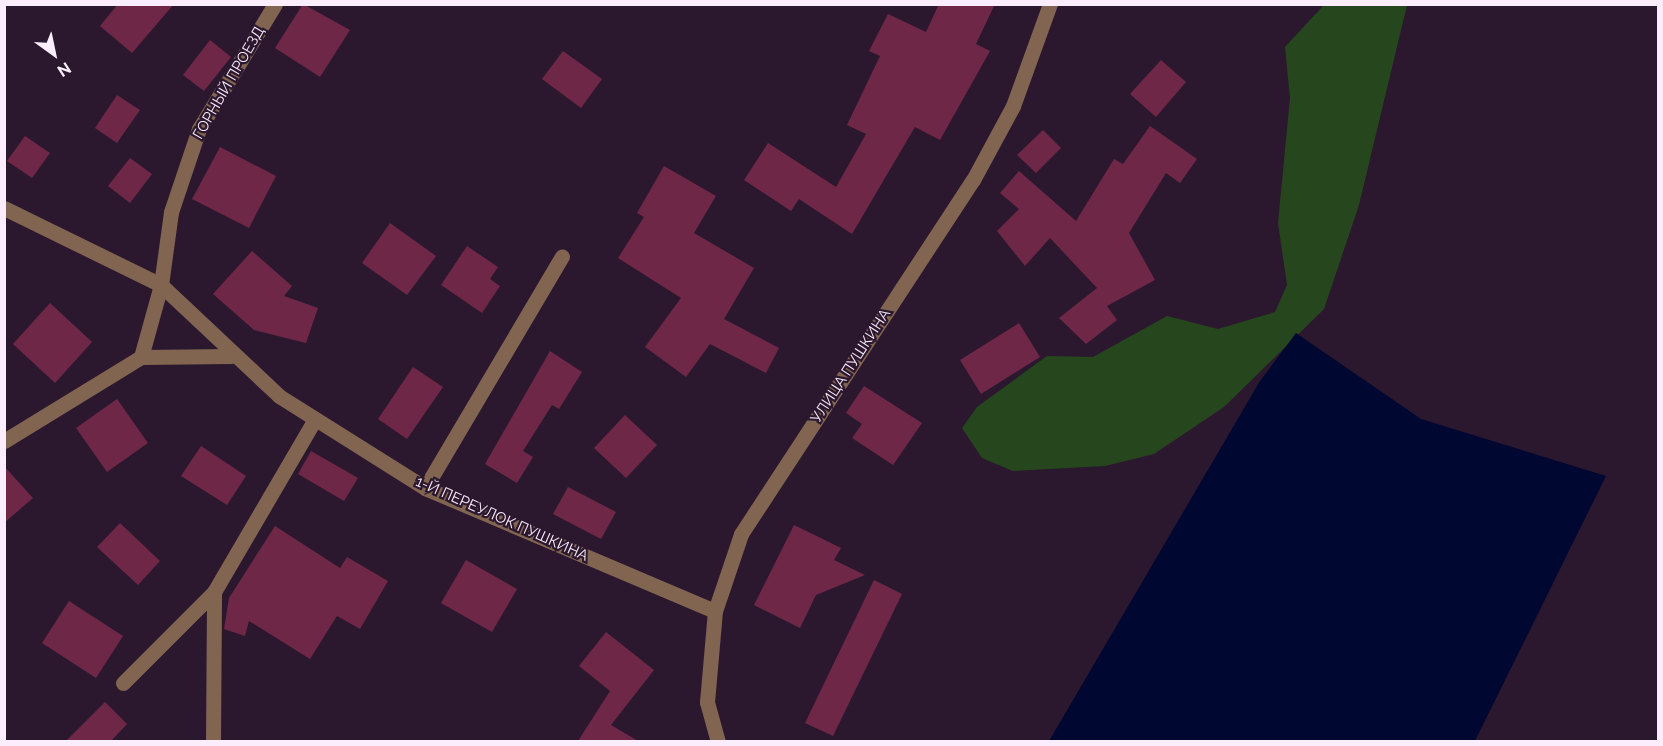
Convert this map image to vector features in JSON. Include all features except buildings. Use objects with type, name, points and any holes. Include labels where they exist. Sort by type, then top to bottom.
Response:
[{"type":"street","name":"ГОРНЫЙ ПРОЕЗД","points":[[141,357],[161,285],[171,212],[199,129],[275,4]]},
{"type":"street","name":"УЛИЦА ПУШКИНА","points":[[718,741],[707,702],[715,611],[741,534],[973,180],[1013,106],[1050,4]]},
{"type":"street","name":"1-Й ПЕРЕУЛОК ПУШКИНА","points":[[4,208],[161,285],[231,356],[314,421],[425,488],[715,611]]},
{"type":"street","points":[[425,488],[562,256]]},
{"type":"street","points":[[4,441],[141,357],[231,356]]},
{"type":"street","points":[[123,683],[214,592],[314,421]]},
{"type":"street","points":[[213,741],[214,592]]},
{"type":"green space","points":[[1324,5],[1407,5],[1359,205],[1324,309],[1224,407],[1154,454],[1105,466],[1013,471],[982,458],[962,428],[977,407],[1047,356],[1093,357],[1167,316],[1218,329],[1275,312],[1287,285],[1278,223],[1290,98],[1285,47]]},
{"type":"water","points":[[1296,333],[1421,419],[1606,476],[1475,741],[1049,741],[1260,381]]}]
